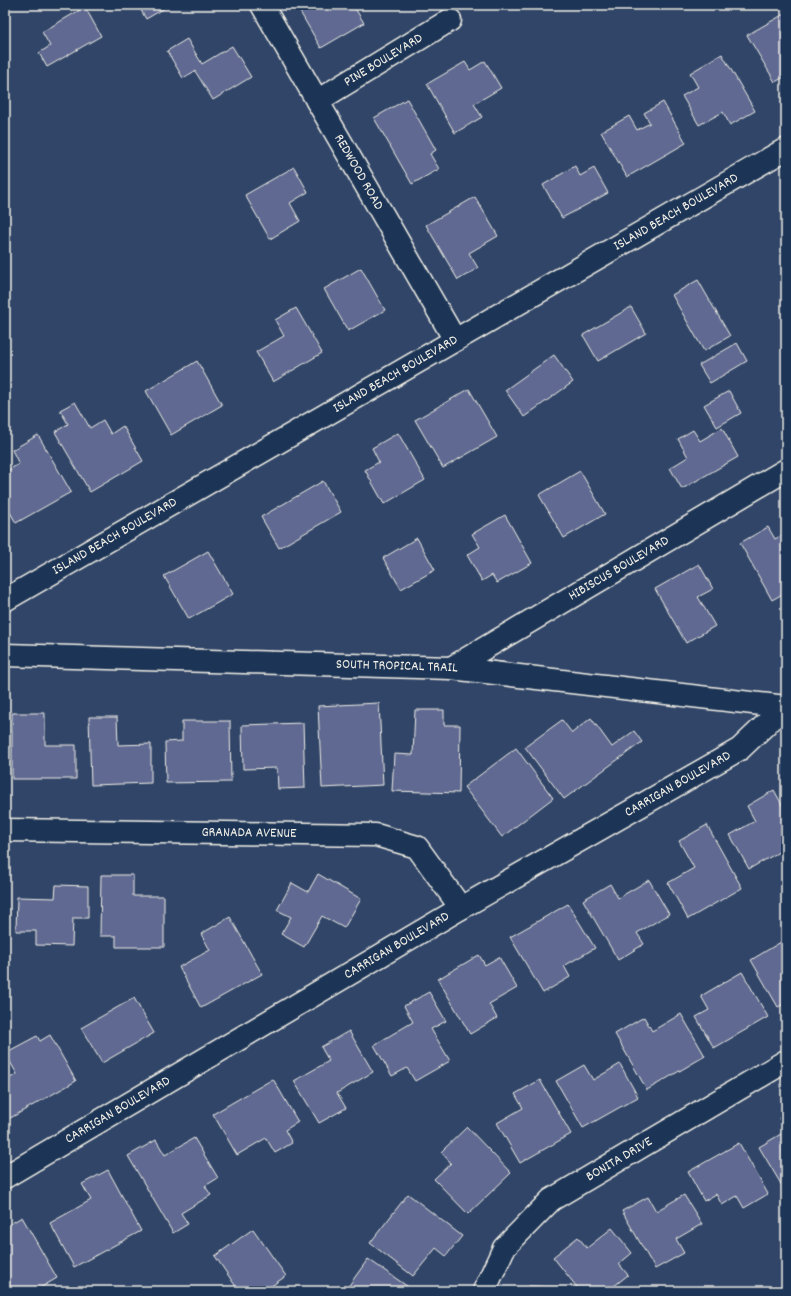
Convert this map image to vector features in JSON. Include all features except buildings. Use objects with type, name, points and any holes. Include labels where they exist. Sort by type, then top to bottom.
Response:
[{"type":"street","name":"REDWOOD ROAD","points":[[262,5],[455,340]]},
{"type":"street","name":"PINE BOULEVARD","points":[[317,101],[450,20]]},
{"type":"street","name":"ISLAND BEACH BOULEVARD","points":[[5,600],[786,149]]},
{"type":"street","name":"HIBISCUS BOULEVARD","points":[[451,668],[786,470]]},
{"type":"street","name":"SOUTH TROPICAL TRAIL","points":[[5,656],[451,668],[785,707]]},
{"type":"street","name":"CARRIGAN BOULEVARD","points":[[5,1178],[461,908],[740,749],[785,707]]},
{"type":"street","name":"GRANADA AVENUE","points":[[5,830],[376,836],[416,847],[461,908]]},
{"type":"street","name":"BONITA DRIVE","points":[[484,1291],[504,1248],[551,1200],[786,1061]]}]
